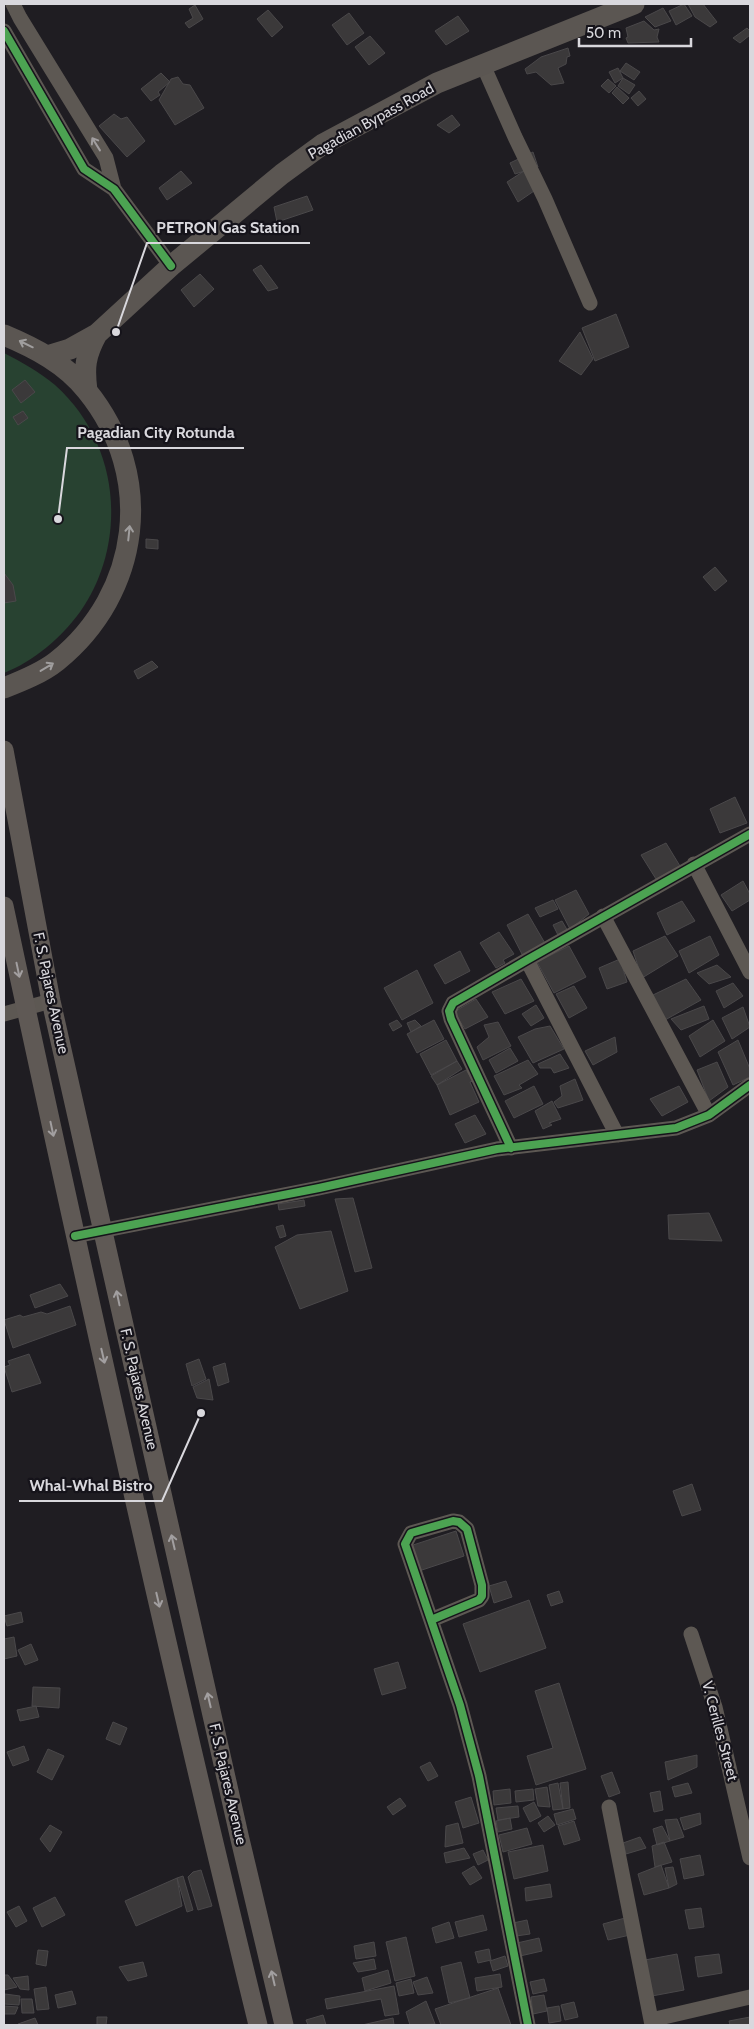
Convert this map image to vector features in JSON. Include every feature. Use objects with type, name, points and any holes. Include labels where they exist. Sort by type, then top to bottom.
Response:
[{"type":"highway","name":"Pagadian Bypass Road","points":[[47,356],[70,349],[97,334],[171,266],[282,174],[323,144],[437,83],[634,4]]},
{"type":"highway","name":"Pagadian Bypass Road","points":[[87,391],[85,368],[87,356],[97,334]]},
{"type":"highway","points":[[4,335],[26,344],[47,356],[68,372],[87,391],[106,419],[121,450],[129,482],[131,516],[128,550],[118,582],[102,612],[81,639],[56,662],[27,679],[4,688]]},
{"type":"main road","name":"F. S. Pajares Avenue","points":[[4,750],[51,1001],[284,2025]]},
{"type":"main road","name":"F. S. Pajares Avenue","points":[[4,906],[75,1236],[214,1845],[258,2025]]},
{"type":"main road","points":[[112,1397],[139,1391]]},
{"type":"street","points":[[13,4],[106,158],[114,188],[171,266]]},
{"type":"street","points":[[4,31],[84,169],[114,188]]},
{"type":"street","points":[[483,65],[545,199],[590,303]]},
{"type":"street","points":[[511,1148],[452,1019],[450,1011],[453,1003],[694,864],[750,834]]},
{"type":"street","points":[[694,864],[750,972]]},
{"type":"street","points":[[603,916],[709,1116]]},
{"type":"street","points":[[527,960],[617,1135]]},
{"type":"street","points":[[4,1014],[51,1001]]},
{"type":"street","points":[[75,1236],[511,1148],[676,1128],[709,1116],[750,1085]]},
{"type":"street","points":[[431,1620],[479,1600],[482,1596],[482,1584],[467,1529],[459,1522],[411,1533],[405,1544],[460,1705],[479,1776],[528,2025]]},
{"type":"street","name":"V. Cerilles Street","points":[[691,1634],[715,1707],[750,1858]]},
{"type":"street","points":[[609,1807],[652,2023],[750,1997]]},
{"type":"green space","points":[[4,353],[49,380],[77,409],[93,435],[104,464],[110,494],[111,525],[106,555],[96,585],[73,622],[46,648],[26,662],[4,673]]},
{"type":"building","points":[[684,4],[692,16],[676,25],[669,11]]},
{"type":"building","points":[[688,4],[703,4],[717,22],[710,27],[695,17]]},
{"type":"building","points":[[195,5],[203,19],[189,28],[185,23],[193,18],[189,9]]},
{"type":"building","points":[[663,8],[671,21],[655,27],[645,17]]},
{"type":"building","points":[[268,10],[283,27],[272,37],[257,19]]},
{"type":"building","points":[[349,13],[364,33],[347,45],[332,25]]},
{"type":"building","points":[[458,16],[469,31],[446,45],[435,31]]},
{"type":"building","points":[[644,21],[654,30],[659,29],[657,37],[659,42],[628,43],[626,28]]},
{"type":"building","points":[[747,28],[750,31],[750,35],[740,43],[733,38]]},
{"type":"building","points":[[370,36],[385,53],[369,65],[355,47]]},
{"type":"building","points":[[568,48],[570,56],[567,57],[566,64],[558,68],[564,83],[551,85],[536,72],[527,74],[525,69],[541,57]]},
{"type":"building","points":[[626,63],[640,72],[634,80],[620,71]]},
{"type":"building","points":[[618,68],[623,78],[615,83],[609,72]]},
{"type":"building","points":[[161,73],[170,82],[158,92],[160,95],[151,101],[141,89]]},
{"type":"building","points":[[178,77],[183,84],[190,85],[204,108],[175,125],[159,100],[171,79]]},
{"type":"building","points":[[623,78],[635,85],[629,94],[618,86]]},
{"type":"building","points":[[608,79],[616,86],[609,93],[601,86]]},
{"type":"building","points":[[617,87],[629,98],[623,104],[612,93]]},
{"type":"building","points":[[639,91],[646,99],[638,106],[631,98]]},
{"type":"building","points":[[114,114],[121,119],[127,117],[145,141],[127,157],[99,126]]},
{"type":"building","points":[[452,115],[460,125],[449,133],[437,125]]},
{"type":"building","points":[[533,152],[538,167],[515,174],[510,163]]},
{"type":"building","points":[[181,171],[192,183],[167,200],[159,188]]},
{"type":"building","points":[[524,171],[534,191],[518,202],[507,182]]},
{"type":"building","points":[[307,196],[313,210],[277,222],[274,207]]},
{"type":"building","points":[[261,265],[278,288],[268,291],[253,270]]},
{"type":"building","points":[[200,274],[214,289],[194,307],[181,290]]},
{"type":"building","points":[[616,314],[629,347],[595,361],[582,328]]},
{"type":"building","points":[[580,332],[593,359],[581,375],[559,361]]},
{"type":"building","points":[[25,380],[35,392],[21,403],[12,390]]},
{"type":"building","points":[[23,411],[28,418],[18,425],[13,417]]},
{"type":"building","points":[[146,539],[158,540],[158,549],[146,548]]},
{"type":"building","points":[[715,567],[727,581],[715,591],[703,577]]},
{"type":"building","points":[[4,573],[13,585],[16,601],[4,603]]},
{"type":"building","points":[[152,661],[158,667],[138,679],[134,671]]},
{"type":"building","points":[[735,797],[747,823],[720,833],[710,809]]},
{"type":"building","points":[[666,843],[680,866],[656,879],[641,855]]},
{"type":"building","points":[[743,881],[750,894],[750,900],[732,911],[721,895]]},
{"type":"building","points":[[576,890],[589,914],[570,929],[555,900]]},
{"type":"building","points":[[553,900],[558,909],[540,917],[535,908]]},
{"type":"building","points":[[682,901],[695,921],[667,935],[657,913]]},
{"type":"building","points":[[528,914],[546,945],[524,958],[507,925]]},
{"type":"building","points":[[562,921],[569,933],[559,937],[553,925]]},
{"type":"building","points":[[499,932],[514,954],[503,960],[505,963],[496,968],[480,943]]},
{"type":"building","points":[[665,936],[678,956],[642,978],[633,951]]},
{"type":"building","points":[[710,936],[719,955],[689,973],[679,951]]},
{"type":"building","points":[[569,946],[586,977],[554,993],[537,962]]},
{"type":"building","points":[[460,951],[470,971],[445,984],[434,965]]},
{"type":"building","points":[[620,959],[627,982],[607,989],[599,968]]},
{"type":"building","points":[[717,965],[731,977],[709,984],[697,973]]},
{"type":"building","points":[[417,970],[433,1003],[402,1020],[384,988]]},
{"type":"building","points":[[521,979],[534,1001],[505,1014],[492,992]]},
{"type":"building","points":[[686,979],[701,1000],[665,1020],[653,995]]},
{"type":"building","points":[[733,983],[743,996],[724,1008],[716,991]]},
{"type":"building","points":[[574,986],[587,1008],[569,1018],[556,994]]},
{"type":"building","points":[[476,999],[488,1017],[465,1029],[454,1012]]},
{"type":"building","points":[[536,1005],[544,1018],[531,1026],[522,1014]]},
{"type":"building","points":[[704,1006],[709,1019],[681,1030],[671,1019]]},
{"type":"building","points":[[743,1007],[750,1027],[732,1039],[722,1018]]},
{"type":"building","points":[[397,1020],[402,1026],[393,1031],[389,1024]]},
{"type":"building","points":[[415,1020],[421,1026],[411,1032],[407,1023]]},
{"type":"building","points":[[434,1020],[444,1039],[417,1053],[407,1034]]},
{"type":"building","points":[[713,1020],[725,1041],[700,1057],[689,1036]]},
{"type":"building","points":[[498,1022],[511,1046],[483,1060],[477,1047],[489,1037],[484,1025]]},
{"type":"building","points":[[550,1026],[564,1049],[533,1063],[518,1037],[535,1029]]},
{"type":"building","points":[[615,1037],[617,1052],[593,1065],[585,1051]]},
{"type":"building","points":[[446,1040],[457,1061],[431,1075],[420,1054]]},
{"type":"building","points":[[738,1040],[750,1069],[750,1077],[733,1085],[718,1052]]},
{"type":"building","points":[[510,1048],[518,1061],[496,1073],[489,1060]]},
{"type":"building","points":[[560,1054],[569,1068],[554,1073],[551,1068],[540,1068],[538,1064]]},
{"type":"building","points":[[528,1060],[538,1074],[519,1085],[522,1088],[504,1095],[494,1076]]},
{"type":"building","points":[[457,1061],[462,1069],[437,1085],[431,1076]]},
{"type":"building","points":[[717,1062],[728,1087],[709,1101],[697,1070]]},
{"type":"building","points":[[466,1070],[473,1081],[470,1082],[479,1102],[450,1115],[437,1085]]},
{"type":"building","points":[[575,1079],[583,1100],[558,1108],[554,1102],[562,1096],[560,1086]]},
{"type":"building","points":[[534,1086],[543,1104],[514,1118],[505,1101]]},
{"type":"building","points":[[679,1086],[688,1102],[662,1116],[650,1099]]},
{"type":"building","points":[[552,1101],[561,1119],[549,1123],[552,1125],[543,1129],[535,1111]]},
{"type":"building","points":[[475,1115],[486,1134],[465,1143],[455,1124]]},
{"type":"building","points":[[353,1198],[372,1268],[355,1272],[335,1199]]},
{"type":"building","points":[[304,1200],[305,1206],[279,1210],[278,1204]]},
{"type":"building","points":[[709,1213],[722,1241],[669,1239],[668,1215]]},
{"type":"building","points":[[283,1225],[286,1236],[280,1238],[276,1227]]},
{"type":"building","points":[[331,1231],[348,1291],[300,1309],[275,1247],[297,1235]]},
{"type":"building","points":[[60,1284],[68,1296],[35,1308],[30,1295]]},
{"type":"building","points":[[70,1306],[76,1325],[13,1348],[4,1320],[20,1315],[23,1317],[41,1312],[47,1314]]},
{"type":"building","points":[[29,1354],[41,1383],[12,1392],[4,1367],[10,1365],[8,1361]]},
{"type":"building","points":[[199,1359],[206,1379],[192,1386],[186,1364]]},
{"type":"building","points":[[225,1363],[229,1382],[218,1386],[213,1367]]},
{"type":"building","points":[[209,1379],[213,1400],[197,1398],[193,1387]]},
{"type":"building","points":[[692,1484],[701,1510],[682,1516],[673,1491]]},
{"type":"building","points":[[456,1531],[464,1556],[416,1572],[407,1547]]},
{"type":"building","points":[[506,1581],[512,1597],[494,1603],[489,1586]]},
{"type":"building","points":[[559,1591],[563,1602],[551,1606],[547,1595]]},
{"type":"building","points":[[529,1600],[546,1648],[480,1672],[463,1624]]},
{"type":"building","points":[[21,1612],[23,1622],[7,1626],[4,1616]]},
{"type":"building","points":[[14,1637],[17,1656],[4,1659],[4,1639]]},
{"type":"building","points":[[31,1644],[38,1660],[25,1665],[18,1650]]},
{"type":"building","points":[[398,1662],[406,1688],[382,1695],[374,1669]]},
{"type":"building","points":[[559,1683],[586,1769],[536,1785],[527,1756],[553,1748],[535,1691]]},
{"type":"building","points":[[33,1687],[60,1688],[59,1708],[32,1706]]},
{"type":"building","points":[[36,1706],[39,1717],[20,1721],[17,1710]]},
{"type":"building","points":[[113,1722],[127,1728],[120,1745],[106,1739]]},
{"type":"building","points":[[24,1746],[29,1760],[13,1766],[7,1752]]},
{"type":"building","points":[[48,1749],[64,1756],[52,1780],[37,1772]]},
{"type":"building","points":[[697,1755],[697,1767],[668,1780],[665,1762]]},
{"type":"building","points":[[430,1762],[438,1776],[428,1781],[420,1767]]},
{"type":"building","points":[[612,1772],[620,1793],[609,1797],[601,1776]]},
{"type":"building","points":[[568,1782],[570,1808],[563,1809],[560,1783]]},
{"type":"building","points":[[558,1783],[563,1809],[553,1810],[549,1785]]},
{"type":"building","points":[[688,1783],[692,1793],[675,1797],[672,1787]]},
{"type":"building","points":[[547,1787],[550,1807],[538,1806],[535,1789]]},
{"type":"building","points":[[510,1789],[511,1803],[494,1805],[493,1791]]},
{"type":"building","points":[[533,1789],[534,1800],[516,1802],[515,1791]]},
{"type":"building","points":[[660,1791],[663,1810],[654,1812],[650,1793]]},
{"type":"building","points":[[471,1797],[479,1823],[463,1828],[455,1802]]},
{"type":"building","points":[[400,1798],[406,1806],[393,1815],[387,1807]]},
{"type":"building","points":[[534,1802],[541,1816],[530,1822],[523,1808]]},
{"type":"building","points":[[518,1806],[519,1817],[498,1820],[496,1808]]},
{"type":"building","points":[[573,1809],[576,1819],[557,1825],[554,1814]]},
{"type":"building","points":[[700,1813],[701,1824],[684,1830],[680,1818]]},
{"type":"building","points":[[548,1816],[555,1825],[544,1832],[538,1823]]},
{"type":"building","points":[[510,1818],[512,1829],[498,1832],[496,1821]]},
{"type":"building","points":[[677,1819],[684,1837],[670,1841],[665,1820]]},
{"type":"building","points":[[574,1821],[580,1840],[564,1845],[558,1826]]},
{"type":"building","points":[[458,1823],[463,1843],[445,1847],[446,1826]]},
{"type":"building","points":[[50,1825],[62,1832],[50,1852],[40,1839]]},
{"type":"building","points":[[662,1826],[670,1841],[657,1845],[653,1829]]},
{"type":"building","points":[[527,1828],[532,1844],[503,1852],[499,1835]]},
{"type":"building","points":[[640,1837],[646,1848],[626,1854],[623,1843]]},
{"type":"building","points":[[664,1842],[672,1862],[655,1867],[652,1846]]},
{"type":"building","points":[[543,1845],[548,1871],[514,1879],[508,1852]]},
{"type":"building","points":[[464,1848],[470,1858],[446,1863],[444,1853]]},
{"type":"building","points":[[483,1850],[488,1860],[478,1865],[473,1854]]},
{"type":"building","points":[[700,1855],[704,1875],[684,1879],[680,1859]]},
{"type":"building","points":[[661,1865],[669,1888],[644,1895],[638,1874]]},
{"type":"building","points":[[474,1866],[482,1878],[470,1885],[462,1873]]},
{"type":"building","points":[[673,1867],[677,1884],[669,1888],[665,1868]]},
{"type":"building","points":[[201,1870],[212,1906],[198,1910],[188,1877],[193,1872]]},
{"type":"building","points":[[183,1876],[193,1910],[187,1912],[177,1878]]},
{"type":"building","points":[[177,1878],[182,1906],[136,1926],[125,1901]]},
{"type":"building","points":[[550,1884],[552,1897],[526,1901],[525,1888]]},
{"type":"building","points":[[55,1897],[65,1915],[42,1927],[33,1908]]},
{"type":"building","points":[[19,1906],[27,1921],[16,1927],[7,1912]]},
{"type":"building","points":[[701,1908],[704,1927],[689,1929],[685,1910]]},
{"type":"building","points":[[483,1915],[487,1930],[459,1937],[455,1922]]},
{"type":"building","points":[[625,1918],[630,1935],[608,1940],[603,1924]]},
{"type":"building","points":[[527,1920],[530,1934],[516,1936],[513,1923]]},
{"type":"building","points":[[449,1922],[454,1938],[436,1943],[432,1928]]},
{"type":"building","points":[[406,1937],[415,1976],[395,1981],[386,1942]]},
{"type":"building","points":[[539,1938],[542,1951],[520,1956],[517,1943]]},
{"type":"building","points":[[374,1942],[376,1956],[356,1959],[354,1946]]},
{"type":"building","points":[[489,1949],[491,1960],[478,1963],[475,1952]]},
{"type":"building","points":[[38,1950],[48,1951],[46,1966],[36,1964]]},
{"type":"building","points":[[677,1954],[684,1990],[652,1996],[645,1960]]},
{"type":"building","points":[[719,1954],[722,1973],[698,1977],[695,1957]]},
{"type":"building","points":[[505,1956],[508,1966],[493,1971],[490,1961]]},
{"type":"building","points":[[374,1959],[376,1969],[358,1972],[353,1963]]},
{"type":"building","points":[[143,1962],[147,1976],[128,1981],[119,1967]]},
{"type":"building","points":[[461,1962],[470,1998],[449,2003],[441,1967]]},
{"type":"building","points":[[388,1970],[391,1983],[365,1991],[362,1978]]},
{"type":"building","points":[[500,1974],[502,1987],[477,1991],[475,1978]]},
{"type":"building","points":[[4,1975],[8,1975],[17,1987],[4,1990]]},
{"type":"building","points":[[28,1976],[29,1990],[20,1989],[13,1978]]},
{"type":"building","points":[[427,1977],[433,1993],[418,1995],[413,1982]]},
{"type":"building","points":[[411,1979],[414,1993],[399,1996],[396,1983]]},
{"type":"building","points":[[544,1979],[547,1991],[533,1994],[530,1982]]},
{"type":"building","points":[[394,1986],[399,2014],[385,2016],[381,1999],[327,2009],[325,1999]]},
{"type":"building","points":[[46,1987],[49,2009],[37,2010],[34,1989]]},
{"type":"building","points":[[498,1988],[511,2025],[441,2025],[435,2009]]},
{"type":"building","points":[[72,1991],[76,2004],[58,2008],[55,1995]]},
{"type":"building","points":[[5,1994],[20,1996],[19,2005],[4,2004]]},
{"type":"building","points":[[544,1995],[547,2011],[533,2014],[531,1997]]},
{"type":"building","points":[[21,1999],[32,1999],[34,2013],[22,2013]]},
{"type":"building","points":[[426,2001],[435,2024],[410,2025],[406,2012]]},
{"type":"building","points":[[574,2002],[578,2017],[565,2020],[561,2005]]},
{"type":"building","points":[[4,2006],[18,2007],[15,2014],[4,2014]]},
{"type":"building","points":[[559,2006],[561,2021],[549,2023],[547,2008]]},
{"type":"building","points":[[323,2015],[326,2025],[308,2025],[306,2020]]},
{"type":"building","points":[[97,2017],[107,2017],[106,2025],[97,2025]]},
{"type":"building","points":[[750,2017],[750,2025],[730,2025],[729,2021]]},
{"type":"building","points":[[35,2018],[38,2025],[18,2024]]},
{"type":"building","points":[[393,2018],[394,2025],[362,2025]]},
{"type":"cycle path","points":[[4,31],[84,169],[114,189],[171,266]]},
{"type":"cycle path","points":[[511,1148],[451,1019],[449,1011],[453,1003],[750,834]]},
{"type":"cycle path","points":[[75,1236],[319,1188],[497,1149],[676,1128],[709,1115],[750,1085]]},
{"type":"cycle path","points":[[431,1620],[479,1600],[482,1596],[482,1585],[467,1529],[459,1522],[453,1521],[411,1533],[405,1544],[460,1705],[479,1776],[528,2025]]},
{"type":"place","name":"PETRON Gas Station","points":[[116,332]]},
{"type":"place","name":"Pagadian City Rotunda","points":[[58,519]]},
{"type":"place","name":"Whal-Whal Bistro","points":[[201,1413]]}]
